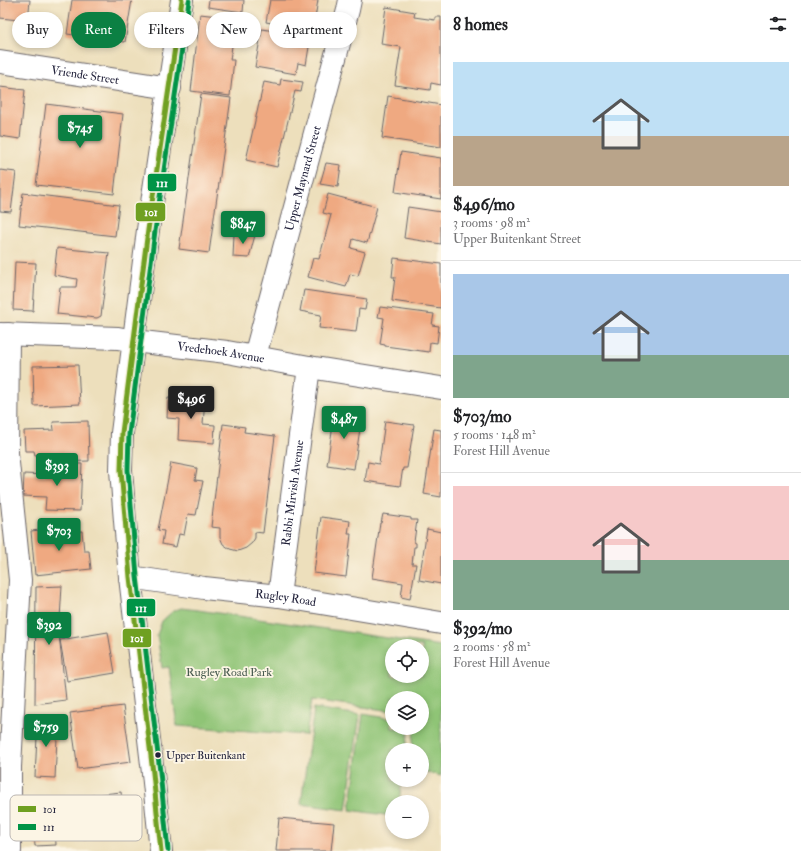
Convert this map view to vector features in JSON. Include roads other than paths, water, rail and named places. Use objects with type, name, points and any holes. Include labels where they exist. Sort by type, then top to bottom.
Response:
[{"type":"street","points":[[161,851],[130,577],[121,470],[122,433],[146,244],[182,0]]},
{"type":"street","name":"Upper Maynard Street","points":[[255,356],[350,0]]},
{"type":"street","name":"Vriende Street","points":[[0,62],[170,88]]},
{"type":"street","points":[[4,334],[7,453],[20,580],[5,768],[10,851]]},
{"type":"street","name":"Vredehoek Avenue","points":[[4,334],[118,338],[255,356],[309,367],[441,388]]},
{"type":"street","name":"Rabbi Mirvish Avenue","points":[[279,596],[309,367]]},
{"type":"street","name":"Rugley Road","points":[[130,577],[204,588],[279,596],[441,623]]},
{"type":"place","name":"Upper Buitenkant","points":[[158,755]]},
{"type":"park label","name":"Rugley Road Park","points":[[229,672]]}]
